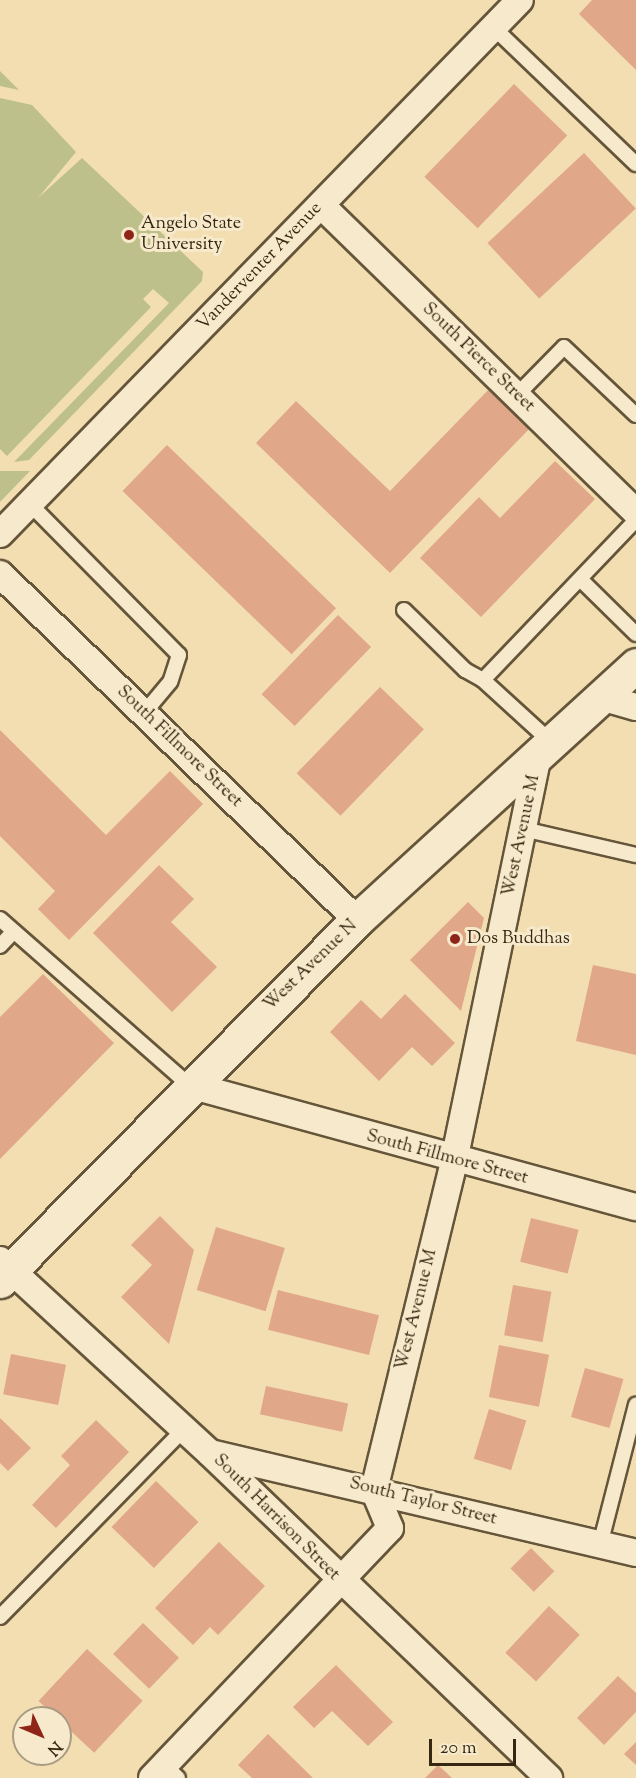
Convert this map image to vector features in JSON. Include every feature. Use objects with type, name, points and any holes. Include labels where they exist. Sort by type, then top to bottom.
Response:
[{"type":"main road","name":"West Avenue N","points":[[3,1270],[357,920],[636,665]]},
{"type":"street","name":"Vanderventer Avenue","points":[[0,534],[520,0]]},
{"type":"street","name":"South Pierce Street","points":[[321,205],[636,512]]},
{"type":"street","name":"South Fillmore Street","points":[[0,574],[357,920]]},
{"type":"street","points":[[601,697],[636,707]]},
{"type":"street","name":"West Avenue M","points":[[374,1490],[454,1161],[524,829],[545,747]]},
{"type":"street","name":"South Fillmore Street","points":[[189,1085],[454,1161],[636,1207]]},
{"type":"street","name":"South Harrison Street","points":[[3,1270],[210,1453],[341,1583],[549,1778]]},
{"type":"street","name":"South Taylor Street","points":[[210,1453],[636,1553]]},
{"type":"street","points":[[165,1774],[390,1528],[374,1490]]},
{"type":"lane","points":[[493,27],[636,164]]},
{"type":"lane","points":[[517,396],[564,347],[636,415]]},
{"type":"lane","points":[[30,504],[179,655],[170,682],[144,714]]},
{"type":"lane","points":[[483,680],[636,520]]},
{"type":"lane","points":[[581,580],[636,634]]},
{"type":"lane","points":[[404,610],[465,670],[483,680],[545,747]]},
{"type":"lane","points":[[524,829],[636,855]]},
{"type":"lane","points":[[0,919],[189,1085]]},
{"type":"lane","points":[[0,946],[13,932]]},
{"type":"lane","points":[[600,1545],[636,1405]]},
{"type":"lane","points":[[0,1617],[184,1429]]},
{"type":"green space","points":[[0,71],[19,90],[0,86]]},
{"type":"green space","points":[[0,98],[32,105],[76,152],[38,198],[82,158],[203,272],[202,281],[29,460],[14,462],[169,303],[153,289],[143,299],[151,307],[7,456],[0,449]]},
{"type":"green space","points":[[0,471],[30,471],[0,502]]},
{"type":"building","points":[[592,0],[636,0],[636,70],[579,14]]},
{"type":"building","points":[[514,84],[567,135],[478,228],[424,177]]},
{"type":"building","points":[[584,153],[636,209],[539,299],[487,243]]},
{"type":"building","points":[[492,386],[533,425],[390,573],[256,443],[296,401],[390,491]]},
{"type":"building","points":[[167,445],[336,608],[292,654],[123,491]]},
{"type":"building","points":[[555,461],[595,499],[481,617],[420,558],[479,497],[500,518]]},
{"type":"building","points":[[338,615],[371,647],[295,726],[262,694]]},
{"type":"building","points":[[380,687],[424,729],[341,816],[297,773]]},
{"type":"building","points":[[0,730],[106,835],[170,771],[203,804],[69,940],[38,909],[55,891],[0,836]]},
{"type":"building","points":[[159,865],[194,899],[171,922],[217,967],[172,1012],[93,933]]},
{"type":"building","name":"Dos Buddhas","points":[[468,902],[484,918],[461,1011],[410,960]]},
{"type":"building","points":[[593,965],[636,974],[636,1055],[576,1041]]},
{"type":"building","points":[[43,974],[114,1043],[0,1159],[0,1017]]},
{"type":"building","points":[[405,994],[455,1043],[432,1066],[412,1047],[379,1081],[330,1032],[361,1000],[381,1019]]},
{"type":"building","points":[[160,1216],[194,1250],[169,1344],[121,1297],[152,1265],[131,1245]]},
{"type":"building","points":[[531,1218],[579,1230],[568,1274],[520,1262]]},
{"type":"building","points":[[216,1227],[285,1248],[266,1311],[197,1290]]},
{"type":"building","points":[[513,1285],[551,1292],[543,1342],[504,1335]]},
{"type":"building","points":[[278,1290],[379,1315],[369,1355],[268,1330]]},
{"type":"building","points":[[499,1345],[549,1355],[539,1407],[489,1397]]},
{"type":"building","points":[[11,1354],[66,1365],[58,1405],[3,1394]]},
{"type":"building","points":[[585,1368],[623,1379],[609,1428],[571,1417]]},
{"type":"building","points":[[266,1386],[348,1403],[342,1432],[260,1414]]},
{"type":"building","points":[[489,1409],[526,1420],[511,1470],[474,1459]]},
{"type":"building","points":[[0,1418],[31,1448],[8,1471],[0,1463]]},
{"type":"building","points":[[96,1420],[129,1452],[56,1528],[32,1505],[70,1465],[61,1456]]},
{"type":"building","points":[[156,1481],[198,1522],[154,1568],[112,1527]]},
{"type":"building","points":[[219,1542],[265,1586],[218,1635],[210,1627],[193,1645],[155,1608]]},
{"type":"building","points":[[531,1548],[554,1571],[534,1592],[510,1569]]},
{"type":"building","points":[[549,1606],[580,1635],[536,1681],[505,1653]]},
{"type":"building","points":[[143,1623],[179,1658],[149,1689],[113,1654]]},
{"type":"building","points":[[87,1649],[143,1701],[94,1753],[72,1732],[72,1706],[44,1706],[39,1701]]},
{"type":"building","points":[[336,1665],[393,1722],[368,1746],[332,1711],[314,1728],[293,1707]]},
{"type":"building","points":[[618,1676],[636,1693],[636,1712],[604,1745],[577,1718]]},
{"type":"building","points":[[268,1734],[313,1778],[252,1778],[238,1765]]},
{"type":"building","points":[[636,1742],[636,1765],[624,1754]]},
{"type":"building","points":[[438,1765],[452,1778],[425,1778]]},
{"type":"place","name":"Angelo State University","points":[[129,235]]},
{"type":"place","name":"Dos Buddhas","points":[[455,939]]}]
